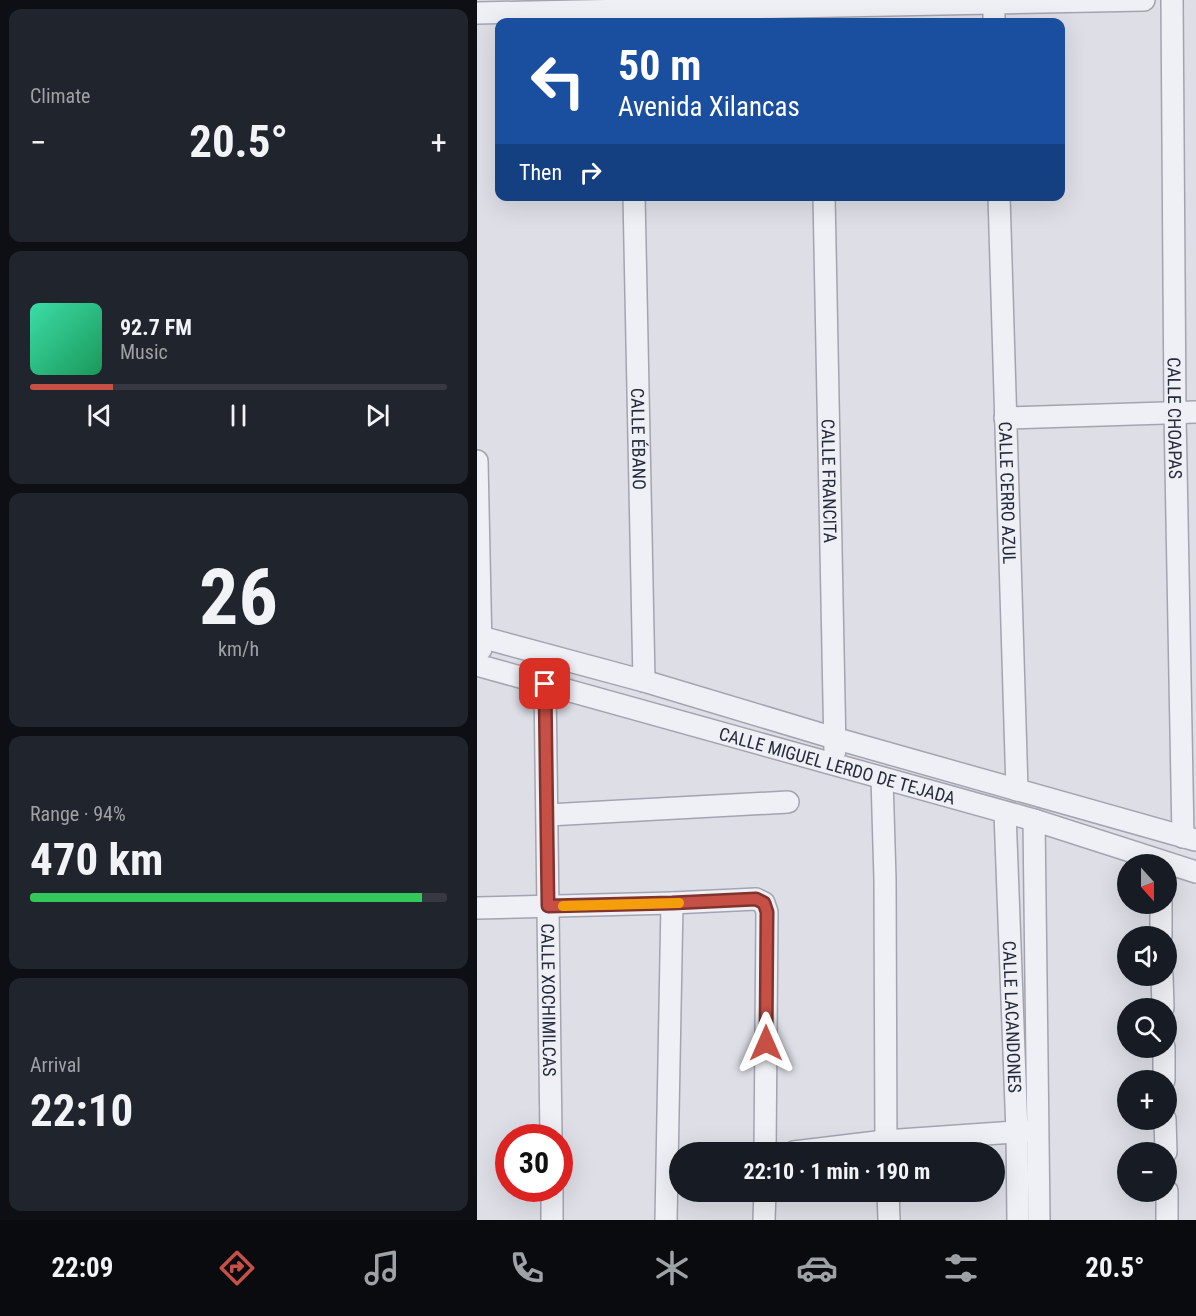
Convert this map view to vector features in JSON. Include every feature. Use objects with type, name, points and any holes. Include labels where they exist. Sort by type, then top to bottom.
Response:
[{"type":"street","points":[[477,13],[630,16],[821,14],[1144,0]]},
{"type":"street","name":"CALLE CHOAPAS","points":[[1172,0],[1185,413],[1189,838]]},
{"type":"street","name":"CALLE ÉBANO","points":[[634,201],[644,681]]},
{"type":"street","name":"CALLE FRANCITA","points":[[824,201],[836,765]]},
{"type":"street","name":"CALLE CERRO AZUL","points":[[999,201],[1017,790]]},
{"type":"street","points":[[1005,418],[1185,413]]},
{"type":"street","points":[[477,461],[479,666]]},
{"type":"street","name":"CALLE MIGUEL LERDO DE TEJADA","points":[[479,636],[644,681],[834,738],[1189,838]]},
{"type":"street","name":"CALLE MIGUEL LERDO DE TEJADA","points":[[479,666],[1034,820],[1134,854]]},
{"type":"street","name":"CALLE XOCHIMILCAS","points":[[545,684],[551,1124]]},
{"type":"street","points":[[882,778],[885,879],[886,1142]]},
{"type":"street","points":[[548,815],[788,802]]},
{"type":"street","name":"CALLE LACANDONES","points":[[1005,813],[1017,1132],[1018,1220]]},
{"type":"street","name":"CALLE LACANDONES","points":[[1034,820],[1039,1220]]},
{"type":"street","name":"CALLE MIGUEL LERDO DE TEJADA","points":[[1177,867],[1196,872]]},
{"type":"street","points":[[477,908],[756,899],[764,903],[767,912],[765,1142]]},
{"type":"street","points":[[666,1220],[672,903]]},
{"type":"street","points":[[930,1142],[1039,1130]]},
{"type":"street","points":[[552,1202],[552,1220]]},
{"type":"street","points":[[764,1220],[765,1202]]},
{"type":"street","points":[[888,1202],[889,1220]]},
{"type":"street","points":[[1167,1202],[1167,1220]]},
{"type":"slow traffic","points":[[563,906],[679,903]]},
{"type":"route","points":[[545,684],[548,906],[756,899],[764,903],[767,912],[766,1043]]}]
